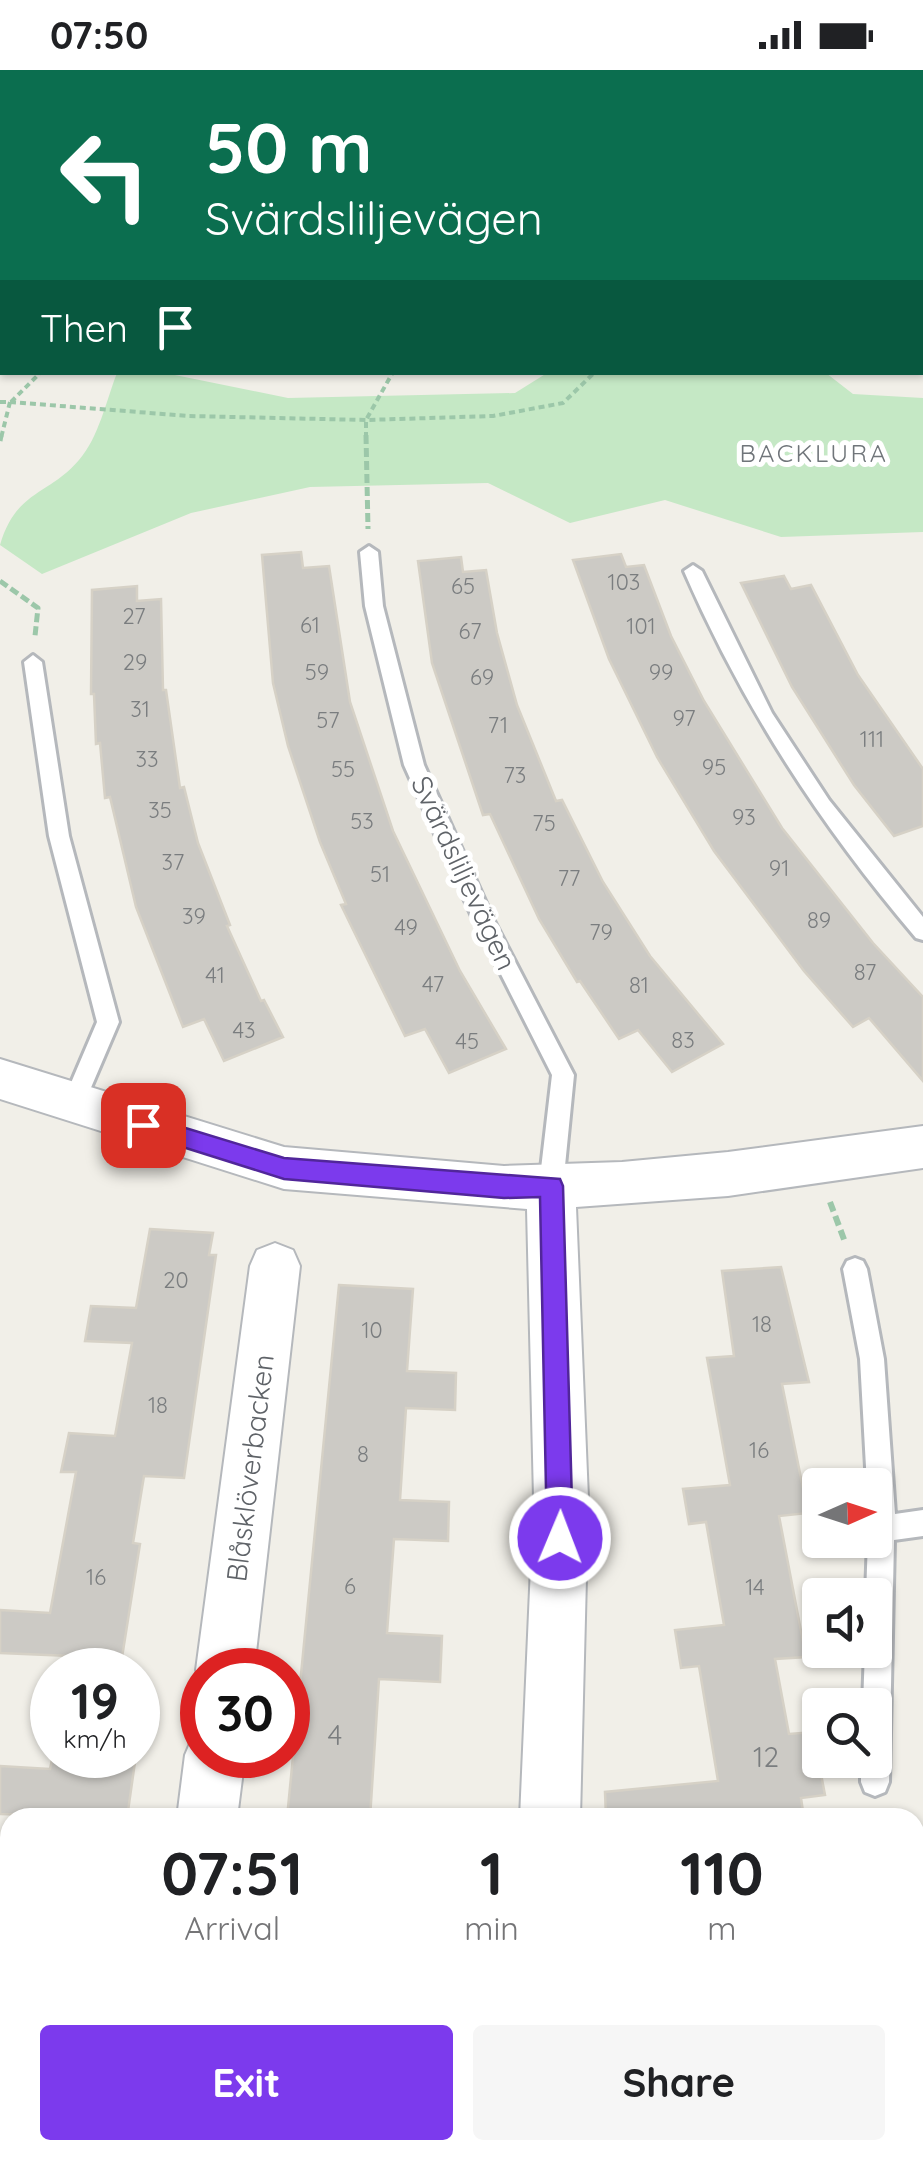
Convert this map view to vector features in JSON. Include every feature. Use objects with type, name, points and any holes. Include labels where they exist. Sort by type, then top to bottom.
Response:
[{"type":"street","points":[[0,1079],[284,1168],[504,1188],[639,1182],[923,1147]]},
{"type":"street","points":[[550,1808],[562,1498],[552,1186]]},
{"type":"street","name":"Blåsklöverbacken","points":[[228,1648],[275,1266]]},
{"type":"street","points":[[208,1808],[212,1778]]},
{"type":"lane","name":"Svärdsliljevägen","points":[[368,552],[374,606],[414,765],[485,924],[562,1075],[552,1186]]},
{"type":"lane","points":[[693,571],[723,644],[781,748],[854,854],[923,932]]},
{"type":"lane","points":[[32,662],[59,836],[108,1022],[72,1104]]},
{"type":"lane","points":[[855,1269],[872,1359],[878,1468]]},
{"type":"lane","points":[[892,1528],[923,1524]]},
{"type":"lane","points":[[875,1782],[880,1558]]},
{"type":"path","points":[[0,441],[10,402],[38,375]]},
{"type":"path","points":[[368,552],[366,420],[391,375]]},
{"type":"path","points":[[0,402],[189,416],[366,420],[493,416],[563,404],[593,375]]},
{"type":"path","points":[[0,582],[38,608],[32,662]]},
{"type":"path","points":[[816,1163],[855,1269]]},
{"type":"green space","points":[[116,375],[175,375],[288,398],[515,393],[544,375],[829,375],[853,394],[923,398],[923,532],[781,537],[665,500],[570,523],[488,483],[310,487],[191,513],[42,574],[0,545],[24,503],[67,472],[86,451]]},
{"type":"building","points":[[301,552],[303,568],[329,566],[350,702],[393,831],[460,971],[506,1049],[449,1073],[425,1029],[405,1036],[341,905],[346,904],[320,842],[288,746],[273,683],[262,555]]},
{"type":"building","points":[[621,554],[626,567],[644,565],[671,636],[704,701],[782,828],[873,943],[923,997],[923,1081],[869,1018],[853,1027],[804,971],[714,851],[657,757],[609,659],[573,560]]},
{"type":"building","points":[[461,557],[463,572],[486,570],[497,633],[517,705],[556,801],[562,800],[603,882],[650,956],[723,1044],[672,1072],[638,1030],[619,1039],[580,981],[577,982],[539,919],[490,814],[483,815],[432,663],[418,561]]},
{"type":"building","points":[[784,576],[791,589],[811,585],[858,675],[923,769],[923,826],[894,836],[854,785],[792,687],[741,583]]},
{"type":"building","points":[[137,586],[137,601],[161,599],[163,690],[180,788],[184,787],[198,843],[230,925],[227,926],[261,1001],[264,1000],[283,1037],[224,1061],[204,1019],[183,1027],[136,907],[110,797],[105,798],[91,694],[92,590]]},
{"type":"building","points":[[150,1229],[213,1233],[209,1255],[216,1255],[184,1478],[144,1476],[133,1543],[140,1544],[123,1648],[30,1648],[30,1654],[0,1653],[0,1610],[50,1613],[76,1472],[61,1472],[69,1433],[115,1436],[132,1343],[85,1341],[91,1306],[136,1308]]},
{"type":"building","points":[[781,1267],[809,1382],[782,1384],[802,1483],[802,1514],[779,1516],[802,1636],[802,1657],[775,1659],[789,1734],[802,1733],[802,1778],[822,1778],[825,1795],[801,1798],[802,1808],[606,1808],[605,1792],[718,1781],[699,1666],[681,1668],[675,1630],[724,1625],[706,1522],[689,1524],[683,1489],[730,1485],[707,1358],[734,1356],[722,1271]]},
{"type":"building","points":[[339,1285],[413,1289],[407,1371],[456,1373],[455,1410],[406,1408],[400,1500],[449,1502],[448,1541],[394,1539],[387,1633],[442,1636],[440,1682],[379,1679],[371,1808],[288,1808],[291,1778],[310,1778],[310,1648],[304,1648]]},
{"type":"building","points":[[0,1766],[30,1768],[30,1778],[133,1778],[128,1808],[0,1808]]},
{"type":"district","name":"BACKLURA","points":[[814,453]]},
{"type":"route","points":[[143,1125],[284,1168],[504,1188],[552,1186],[560,1538]]}]
